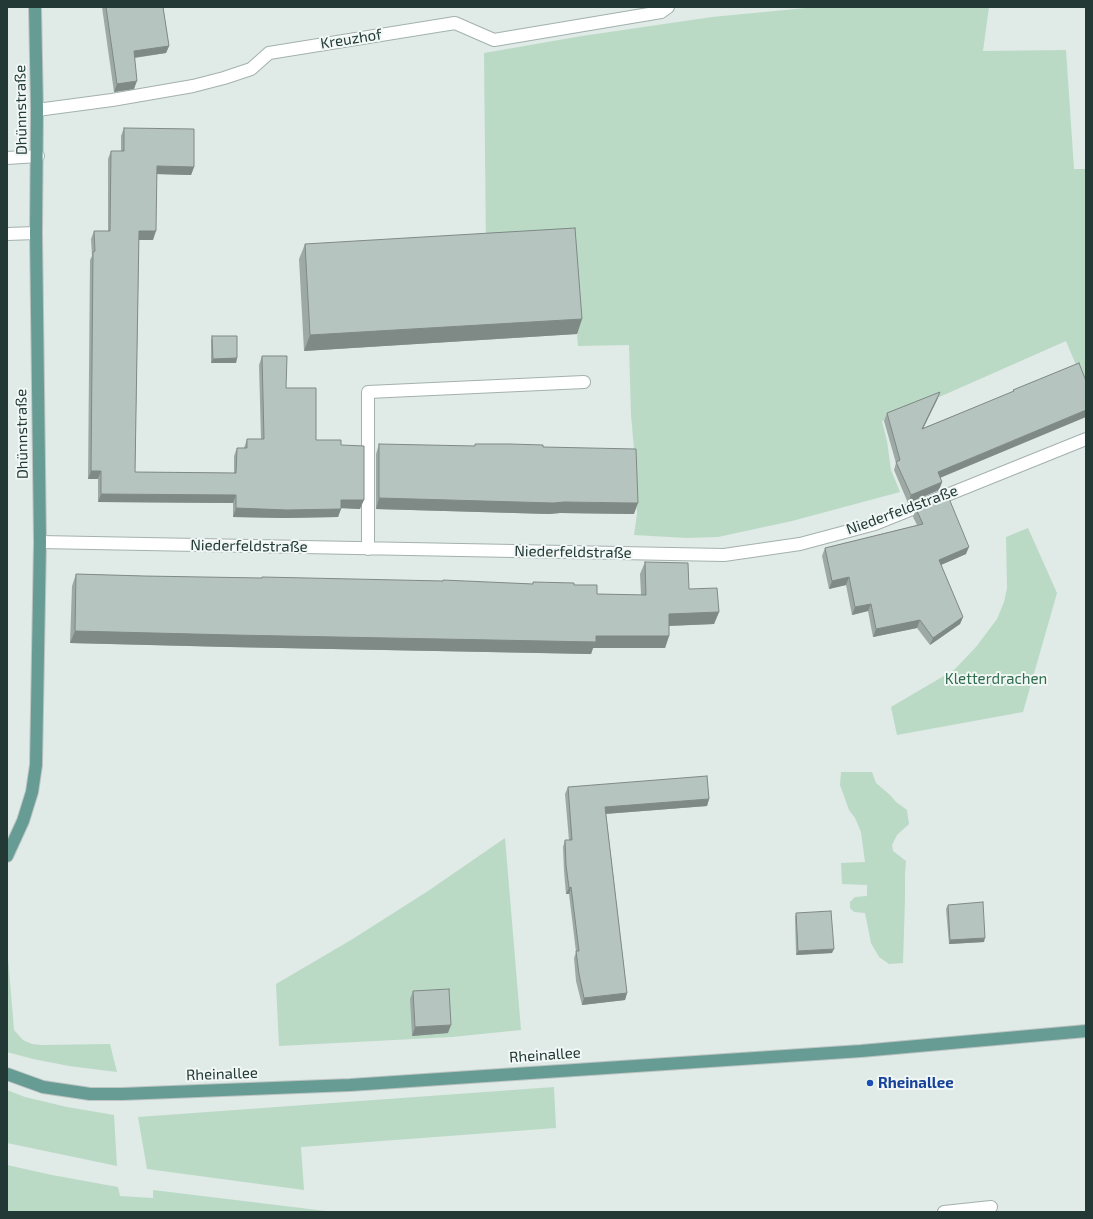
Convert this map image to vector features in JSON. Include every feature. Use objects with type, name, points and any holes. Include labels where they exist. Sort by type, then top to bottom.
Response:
[{"type":"main road","name":"Dhünnstraße","points":[[7,856],[23,821],[32,792],[36,765],[40,542],[36,233],[38,156],[35,7]]},
{"type":"main road","name":"Rheinallee","points":[[7,1074],[43,1087],[90,1094],[122,1094],[342,1085],[553,1070],[792,1056],[1086,1031]]},
{"type":"street","name":"Kreuzhof","points":[[37,110],[112,100],[193,86],[251,69],[269,53],[455,23],[494,40],[661,12],[668,7]]},
{"type":"street","points":[[7,158],[38,156]]},
{"type":"street","points":[[7,234],[36,233]]},
{"type":"street","points":[[368,549],[368,392],[584,382]]},
{"type":"street","name":"Niederfeldstraße","points":[[40,542],[724,555],[800,544],[875,524],[1086,439]]},
{"type":"street","points":[[944,1212],[991,1207]]},
{"type":"green space","points":[[816,7],[989,7],[983,51],[1066,50],[1074,169],[1086,169],[1086,389],[1066,341],[882,421],[887,441],[891,470],[900,492],[792,521],[718,537],[687,538],[634,535],[637,514],[635,460],[631,415],[629,345],[578,346],[570,243],[486,248],[484,53],[582,36],[712,17]]},
{"type":"green space","name":"Kletterdrachen","points":[[1028,528],[1057,593],[1023,712],[897,735],[891,707],[954,670],[976,647],[997,619],[1004,602],[1007,588],[1006,537]]},
{"type":"green space","points":[[841,772],[872,772],[876,783],[907,810],[909,824],[897,835],[892,845],[893,851],[906,861],[903,963],[889,964],[879,957],[871,943],[865,913],[854,912],[850,908],[850,902],[855,897],[867,896],[867,885],[842,884],[841,863],[865,862],[861,832],[855,818],[849,810],[840,785]]},
{"type":"green space","points":[[505,838],[521,1030],[452,1037],[279,1046],[276,984],[351,940],[428,891]]},
{"type":"green space","points":[[7,946],[14,1030],[23,1040],[32,1044],[110,1044],[117,1072],[69,1066],[7,1052]]},
{"type":"green space","points":[[554,1087],[556,1128],[301,1147],[304,1190],[147,1169],[138,1117]]},
{"type":"green space","points":[[7,1090],[25,1097],[67,1107],[114,1115],[117,1166],[7,1143]]},
{"type":"green space","points":[[7,1165],[118,1187],[120,1196],[153,1198],[153,1190],[334,1212],[7,1212]]},
{"type":"building","points":[[106,7],[163,7],[169,46],[134,51],[137,81],[117,84]]},
{"type":"building","points":[[124,128],[194,129],[194,167],[157,166],[156,231],[139,231],[135,472],[236,473],[237,448],[247,448],[247,439],[264,439],[262,356],[287,356],[286,388],[316,388],[316,440],[341,440],[341,445],[364,446],[364,500],[341,500],[341,509],[287,510],[236,508],[236,495],[101,494],[101,471],[91,471],[93,252],[95,251],[94,231],[110,231],[111,151],[124,151]]},
{"type":"building","points":[[575,228],[582,319],[310,335],[305,244]]},
{"type":"building","points":[[212,336],[237,336],[237,358],[213,359]]},
{"type":"building","points":[[1079,363],[1086,381],[1086,410],[938,472],[942,482],[911,495],[896,462],[900,460],[887,413],[940,392],[922,429]]},
{"type":"building","points":[[379,444],[475,446],[475,444],[510,444],[543,445],[543,447],[636,449],[638,503],[553,503],[379,498]]},
{"type":"building","points":[[948,496],[969,547],[939,560],[963,617],[933,638],[920,620],[876,629],[871,604],[855,607],[849,577],[832,581],[825,548],[923,524],[916,509]]},
{"type":"building","points":[[645,562],[688,563],[689,589],[717,588],[719,612],[669,614],[669,636],[596,636],[596,642],[75,631],[76,574],[443,580],[533,584],[533,582],[574,583],[574,585],[597,585],[597,594],[646,595]]},
{"type":"building","points":[[707,776],[709,799],[605,807],[627,993],[584,998],[576,951],[579,951],[571,887],[569,888],[566,865],[565,840],[572,840],[568,787]]},
{"type":"building","points":[[983,902],[985,938],[950,940],[948,905]]},
{"type":"building","points":[[831,911],[834,949],[798,951],[796,913]]},
{"type":"building","points":[[449,989],[451,1025],[415,1027],[413,991]]},
{"type":"place","name":"Rheinallee","points":[[870,1083]]}]
